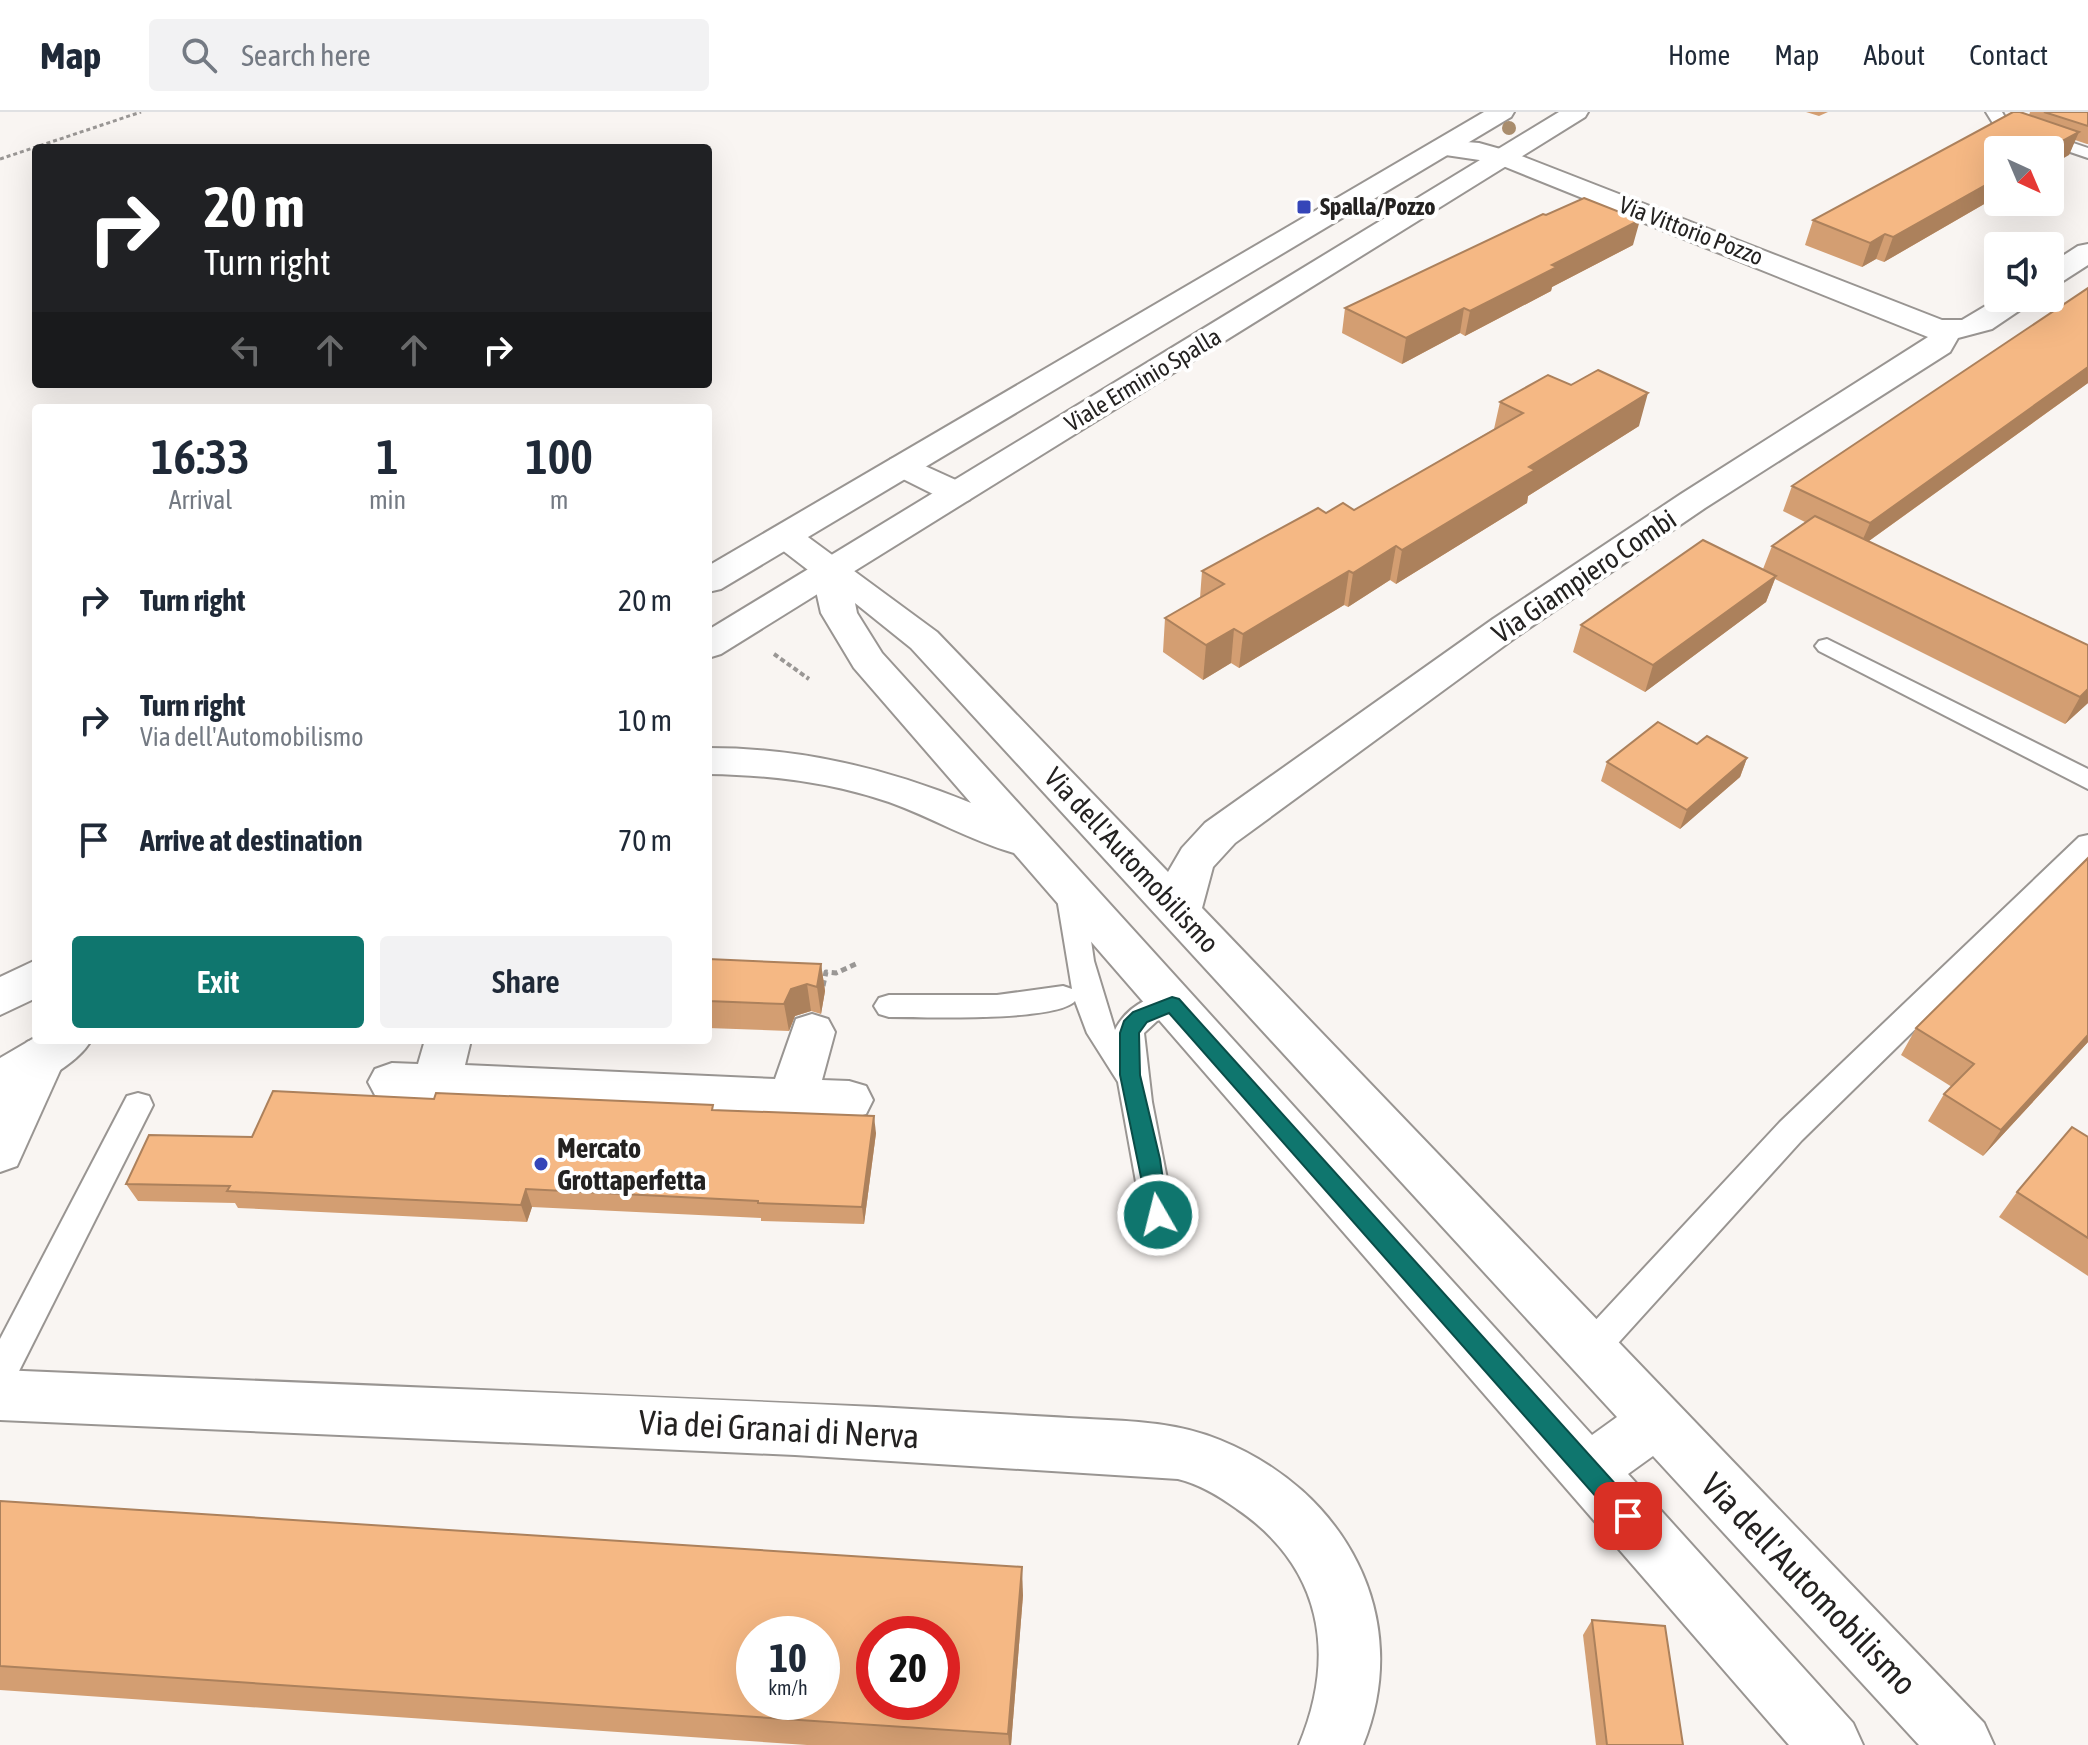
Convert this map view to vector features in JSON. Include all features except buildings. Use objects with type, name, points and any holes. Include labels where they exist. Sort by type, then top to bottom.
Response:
[{"type":"street","name":"Viale Erminio Spalla","points":[[712,579],[1502,112]]},
{"type":"street","name":"Viale Erminio Spalla","points":[[712,644],[1576,112]]},
{"type":"street","name":"Via Vittorio Pozzo","points":[[1441,148],[1479,151],[1502,157],[1937,328]]},
{"type":"street","points":[[2064,268],[2088,252]]},
{"type":"street","points":[[1937,328],[1975,327],[1998,312]]},
{"type":"street","name":"Via Giampiero Combi","points":[[1180,910],[1183,891],[1195,860],[1201,849],[1220,833],[1519,619],[1693,501],[1939,346],[1943,337],[1937,328]]},
{"type":"street","points":[[903,466],[957,493]]},
{"type":"street","name":"Via dell'Automobilismo","points":[[785,536],[829,571],[888,610],[924,640],[1180,910],[1655,1422],[1962,1745]]},
{"type":"street","points":[[829,571],[839,613],[867,660],[1831,1745]]},
{"type":"street","points":[[712,761],[767,761],[852,774],[919,797],[1033,846]]},
{"type":"street","points":[[0,998],[32,979]]},
{"type":"street","points":[[793,1099],[817,1012]]},
{"type":"street","points":[[0,1082],[56,1047]]},
{"type":"street","points":[[0,1152],[56,1047]]},
{"type":"street","points":[[425,1068],[793,1099],[849,1100]]},
{"type":"street","name":"Via dei Granai di Nerva","points":[[0,1395],[879,1433],[1183,1453],[1237,1476],[1270,1497],[1297,1521],[1330,1566],[1347,1623],[1351,1673],[1348,1702],[1331,1745]]},
{"type":"street","points":[[1588,1470],[1655,1422]]},
{"type":"lane","points":[[1993,112],[2000,122],[2011,127],[2088,153]]},
{"type":"lane","points":[[1827,646],[2088,780]]},
{"type":"lane","points":[[1589,1351],[1791,1131],[2088,844]]},
{"type":"lane","points":[[1069,886],[1081,972],[1102,1032],[1130,1075]]},
{"type":"lane","points":[[889,1006],[997,1006],[1063,997]]},
{"type":"lane","points":[[1158,1215],[1150,1159],[1130,1075],[1131,1026],[1147,1012],[1172,1004]]},
{"type":"lane","points":[[0,1374],[138,1105]]},
{"type":"path","points":[[45,144],[141,112]]},
{"type":"path","points":[[0,159],[32,148]]},
{"type":"path","points":[[763,647],[809,679]]},
{"type":"path","points":[[817,1012],[826,972],[836,973],[858,963]]},
{"type":"place","name":"Spalla/Pozzo","points":[[1304,207]]},
{"type":"place","name":"Mercato Grottaperfetta","points":[[541,1164]]},
{"type":"route","points":[[1158,1215],[1150,1159],[1130,1075],[1129,1033],[1135,1021],[1147,1012],[1172,1004],[1628,1516]]}]
